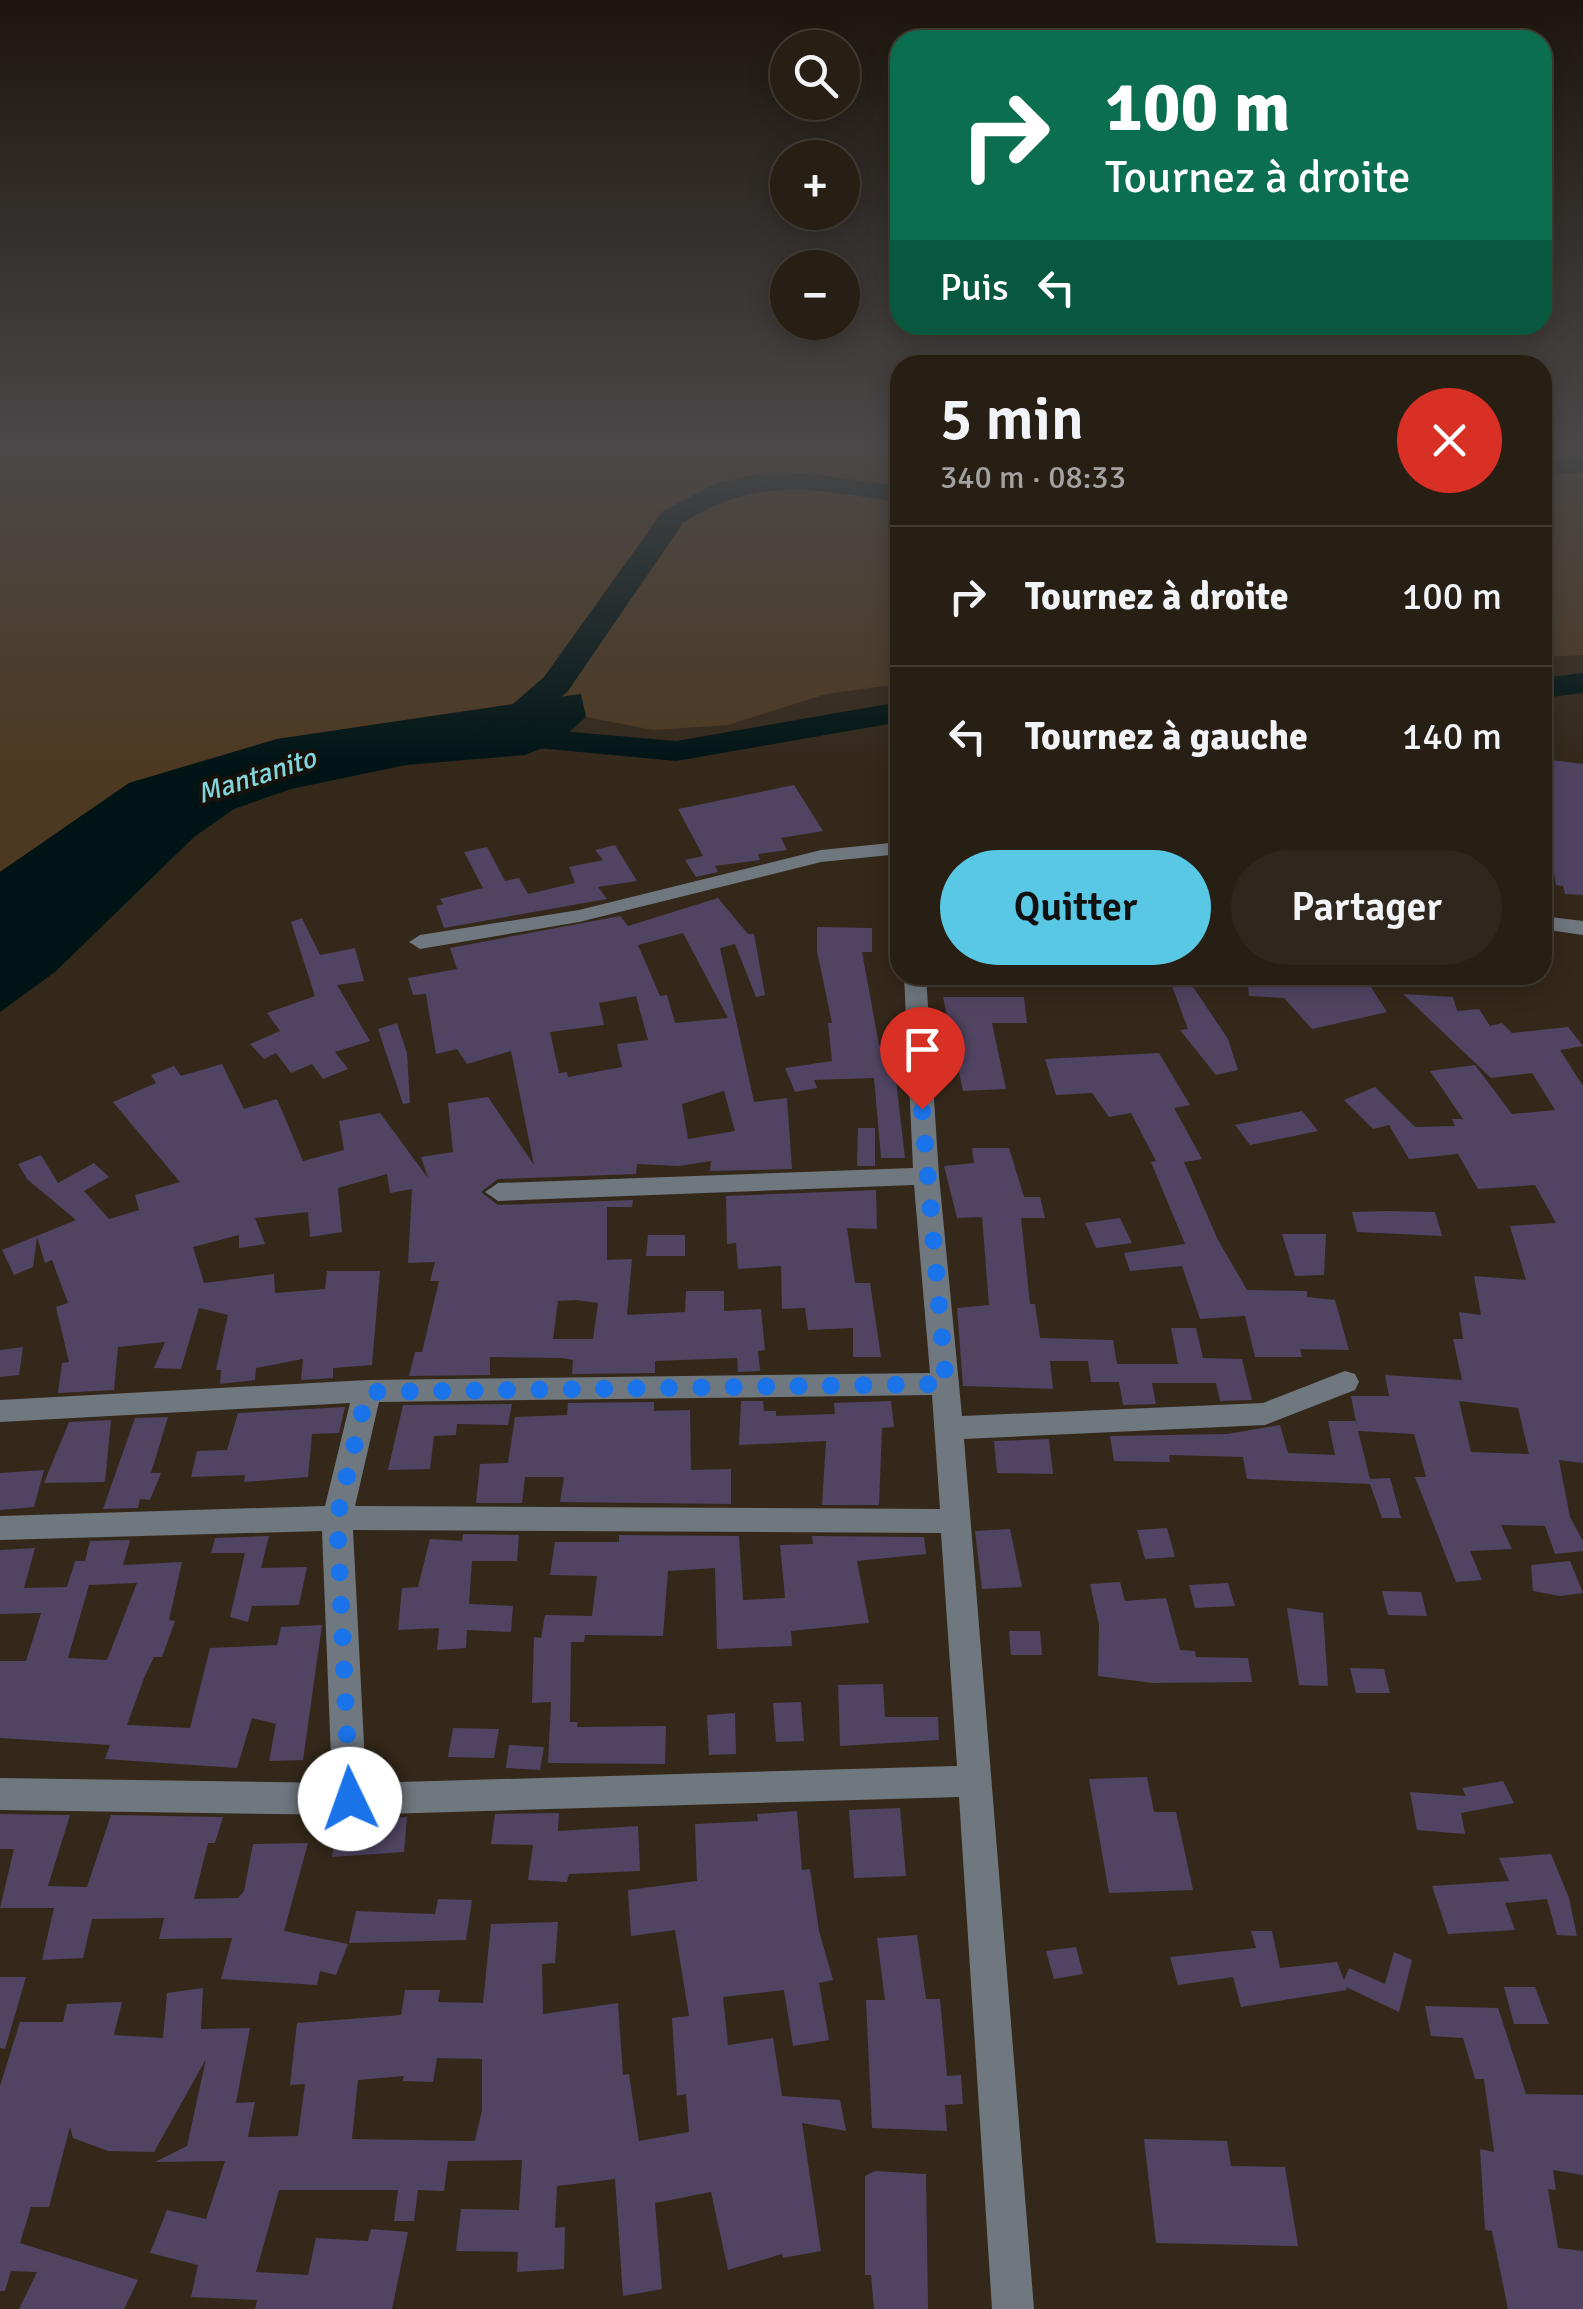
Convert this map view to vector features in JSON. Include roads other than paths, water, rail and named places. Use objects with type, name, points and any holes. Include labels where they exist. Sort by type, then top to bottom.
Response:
[{"type":"street","points":[[420,942],[579,916],[821,856],[890,849]]},
{"type":"street","points":[[1552,923],[1583,928]]},
{"type":"street","points":[[915,985],[1013,2309]]},
{"type":"street","points":[[498,1192],[926,1176]]},
{"type":"street","points":[[949,1428],[1265,1414],[1345,1382]]},
{"type":"street","points":[[0,1411],[367,1392],[946,1384]]},
{"type":"street","points":[[350,1799],[337,1518],[367,1392]]},
{"type":"street","points":[[0,1528],[337,1518],[955,1520]]},
{"type":"street","points":[[0,1794],[350,1799],[975,1782]]},
{"type":"water","name":"Mantanito","points":[[581,694],[586,717],[558,742],[525,755],[406,765],[291,789],[234,809],[194,837],[55,972],[0,1012],[0,872],[129,783],[277,739]]},
{"type":"waterway","points":[[496,736],[556,684],[646,556]]},
{"type":"waterway","points":[[1552,687],[1583,683]]},
{"type":"waterway","points":[[498,736],[676,751],[753,741],[890,714]]}]
